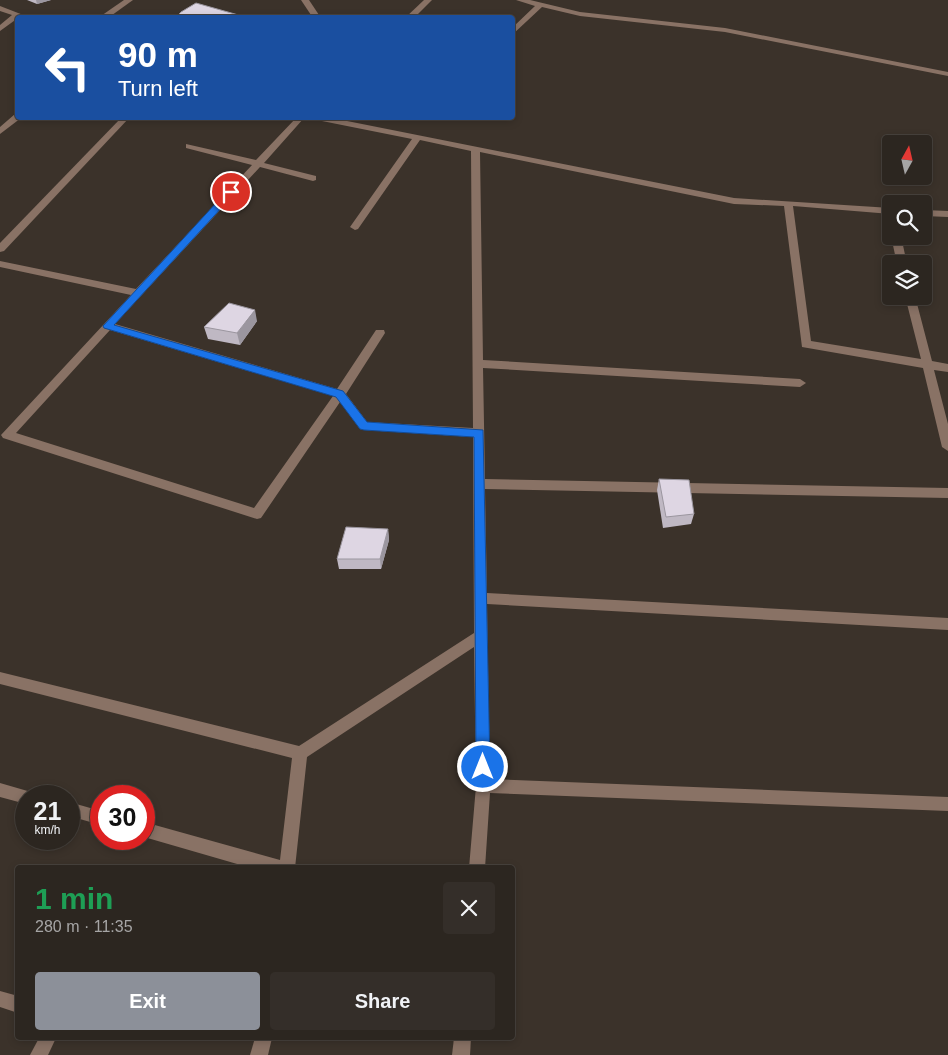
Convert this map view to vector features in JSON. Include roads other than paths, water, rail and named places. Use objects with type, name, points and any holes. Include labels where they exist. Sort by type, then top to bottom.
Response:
[{"type":"street","points":[[106,15],[128,0]]},
{"type":"street","points":[[304,0],[316,15]]},
{"type":"street","points":[[412,15],[428,0]]},
{"type":"street","points":[[520,0],[580,14],[725,30],[948,74]]},
{"type":"street","points":[[515,30],[540,5]]},
{"type":"street","points":[[0,8],[18,14]]},
{"type":"street","points":[[0,29],[15,16]]},
{"type":"street","points":[[0,131],[15,118]]},
{"type":"street","points":[[0,249],[123,120]]},
{"type":"street","points":[[298,120],[7,435],[257,514],[380,333]]},
{"type":"street","points":[[332,120],[734,201],[788,203],[882,212]]},
{"type":"street","points":[[355,228],[418,137]]},
{"type":"street","points":[[189,146],[313,178]]},
{"type":"street","points":[[475,149],[483,786],[477,865]]},
{"type":"street","points":[[788,203],[806,344],[948,368]]},
{"type":"street","points":[[932,213],[948,214]]},
{"type":"street","points":[[0,264],[138,293]]},
{"type":"street","points":[[912,305],[948,447]]},
{"type":"street","points":[[108,326],[340,394],[364,426],[479,433]]},
{"type":"street","points":[[478,364],[800,383]]},
{"type":"street","points":[[479,484],[948,493]]},
{"type":"street","points":[[481,598],[948,624]]},
{"type":"street","points":[[0,678],[300,753],[482,635]]},
{"type":"street","points":[[287,865],[300,753]]},
{"type":"street","points":[[483,786],[948,804]]},
{"type":"street","points":[[0,790],[15,794]]},
{"type":"street","points":[[155,833],[270,865]]},
{"type":"street","points":[[0,999],[15,1004]]},
{"type":"street","points":[[40,1055],[47,1040]]},
{"type":"street","points":[[258,1055],[263,1040]]},
{"type":"street","points":[[462,1055],[463,1040]]}]
